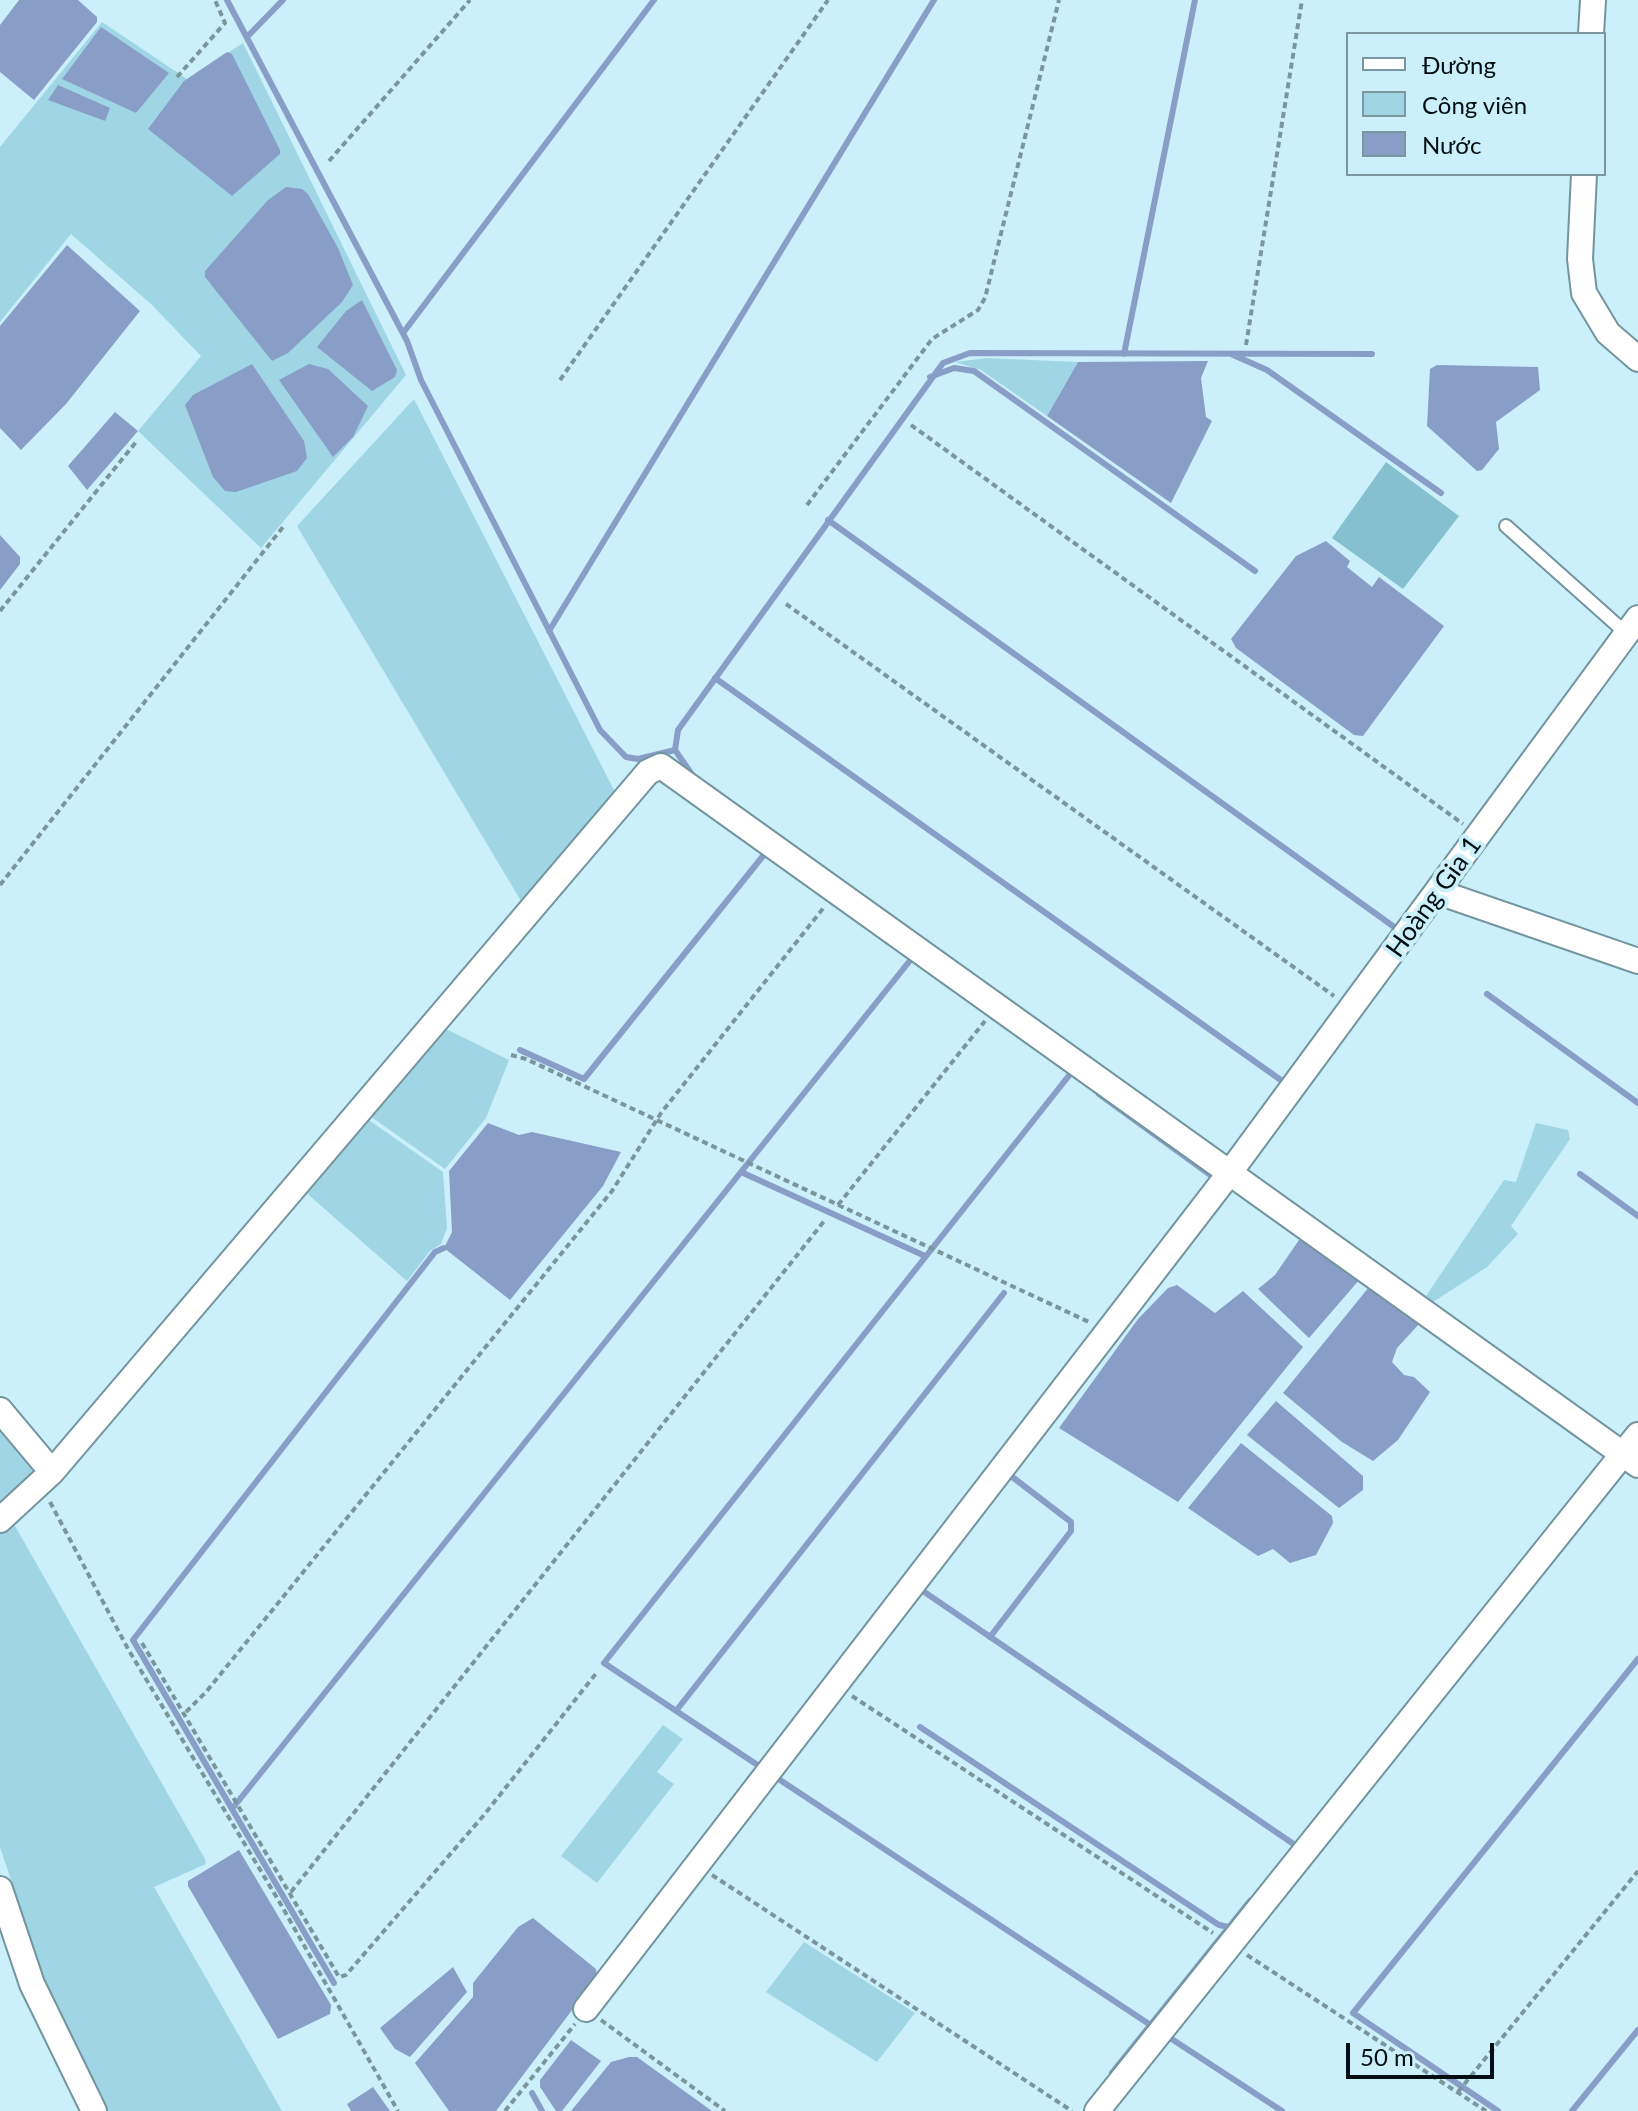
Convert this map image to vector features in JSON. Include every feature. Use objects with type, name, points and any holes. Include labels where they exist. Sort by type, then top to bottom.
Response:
[{"type":"street","points":[[1591,32],[1593,0]]},
{"type":"street","points":[[1584,176],[1580,259],[1584,293],[1608,333],[1638,359]]},
{"type":"street","name":"Hoàng Gia 1","points":[[586,2009],[1228,1175],[1632,626]]},
{"type":"street","points":[[0,1520],[46,1478],[648,772],[661,766],[1228,1175],[1630,1459]]},
{"type":"street","points":[[1438,892],[1638,961]]},
{"type":"street","points":[[0,1410],[46,1478]]},
{"type":"street","points":[[1097,2111],[1229,1943],[1630,1459],[1638,1435]]},
{"type":"street","points":[[0,1889],[32,1984],[94,2111]]},
{"type":"lane","points":[[1506,526],[1632,626]]},
{"type":"path","points":[[177,77],[225,23],[215,0]]},
{"type":"path","points":[[329,161],[470,0]]},
{"type":"path","points":[[560,380],[828,0]]},
{"type":"path","points":[[807,505],[932,339],[978,310],[985,298],[1059,0]]},
{"type":"path","points":[[1246,345],[1302,0]]},
{"type":"path","points":[[911,425],[1479,836]]},
{"type":"path","points":[[0,611],[136,442]]},
{"type":"path","points":[[0,885],[283,527]]},
{"type":"path","points":[[786,604],[1352,1008]]},
{"type":"path","points":[[186,1712],[206,1692],[612,1191],[657,1120],[837,891]]},
{"type":"path","points":[[838,1205],[996,1007]]},
{"type":"path","points":[[511,1055],[526,1059],[1108,1331]]},
{"type":"path","points":[[291,1892],[825,1220]]},
{"type":"path","points":[[46,1478],[128,1649],[280,1903],[398,2111]]},
{"type":"path","points":[[142,1643],[186,1712],[339,1977],[346,1975],[484,1815],[598,1671]]},
{"type":"path","points":[[835,1685],[1486,2111]]},
{"type":"path","points":[[697,1865],[1072,2111]]},
{"type":"path","points":[[1458,2093],[1638,1871]]},
{"type":"path","points":[[505,2111],[586,2009],[725,2111]]},
{"type":"green space","points":[[102,22],[187,79],[243,43],[406,375],[261,548],[138,431],[201,356],[152,305],[71,234],[0,322],[0,147]]},
{"type":"green space","points":[[986,358],[1078,362],[1047,416],[981,370],[955,362]]},
{"type":"green space","points":[[414,399],[616,794],[524,906],[297,526]]},
{"type":"green space","points":[[444,1028],[509,1060],[486,1118],[445,1169],[370,1116]]},
{"type":"green space","points":[[366,1118],[443,1172],[447,1228],[441,1244],[430,1251],[407,1281],[303,1190]]},
{"type":"green space","points":[[1536,1123],[1568,1130],[1570,1139],[1511,1226],[1518,1234],[1487,1267],[1433,1302],[1426,1296],[1504,1180],[1516,1182]]},
{"type":"green space","points":[[0,1420],[38,1466],[38,1475],[0,1512]]},
{"type":"green space","points":[[11,1519],[205,1859],[206,1864],[154,1887],[282,2111],[108,2111],[56,2005],[38,1962],[0,1847],[0,1528]]},
{"type":"green space","points":[[663,1725],[683,1739],[657,1772],[674,1784],[597,1883],[561,1856]]},
{"type":"green space","points":[[804,1942],[915,2013],[877,2062],[766,1992]]},
{"type":"shaded area","points":[[1386,462],[1459,516],[1403,589],[1332,538]]},
{"type":"water","points":[[19,0],[78,0],[97,17],[97,22],[34,100],[0,72],[0,25]]},
{"type":"water","points":[[101,27],[169,73],[136,113],[62,79]]},
{"type":"water","points":[[227,52],[232,54],[280,150],[280,154],[232,196],[148,129],[184,81]]},
{"type":"water","points":[[58,85],[110,108],[105,121],[48,100]]},
{"type":"water","points":[[286,187],[302,189],[308,194],[338,248],[353,285],[342,302],[288,353],[272,361],[205,277],[205,271],[268,200]]},
{"type":"water","points":[[67,245],[140,311],[66,404],[21,450],[0,428],[0,326]]},
{"type":"water","points":[[362,300],[397,370],[395,377],[372,391],[317,347],[346,311]]},
{"type":"water","points":[[1208,361],[1201,378],[1206,417],[1212,421],[1171,503],[1047,416],[1078,362]]},
{"type":"water","points":[[252,364],[304,441],[307,458],[297,471],[236,492],[225,491],[213,477],[185,405],[193,395]]},
{"type":"water","points":[[309,364],[328,369],[368,406],[353,437],[333,457],[279,380]]},
{"type":"water","points":[[1437,365],[1538,367],[1540,390],[1496,422],[1499,449],[1482,470],[1477,471],[1427,426],[1430,369]]},
{"type":"water","points":[[115,412],[138,431],[87,490],[68,466]]},
{"type":"water","points":[[0,535],[20,557],[20,564],[0,590]]},
{"type":"water","points":[[1326,541],[1350,561],[1347,567],[1372,587],[1379,577],[1444,626],[1363,736],[1354,735],[1236,648],[1231,639],[1296,556]]},
{"type":"water","points":[[488,1123],[519,1135],[532,1132],[621,1152],[603,1186],[510,1300],[444,1248],[452,1232],[449,1171]]},
{"type":"water","points":[[1301,1237],[1360,1279],[1309,1338],[1258,1289],[1275,1275]]},
{"type":"water","points":[[1177,1285],[1215,1313],[1243,1291],[1303,1347],[1178,1502],[1059,1428],[1138,1319],[1168,1288]]},
{"type":"water","points":[[1369,1287],[1420,1323],[1397,1348],[1392,1362],[1404,1375],[1414,1377],[1430,1392],[1398,1440],[1373,1461],[1342,1442],[1283,1393]]},
{"type":"water","points":[[1276,1401],[1363,1476],[1363,1490],[1339,1508],[1247,1435]]},
{"type":"water","points":[[1241,1443],[1332,1516],[1333,1523],[1316,1555],[1290,1563],[1273,1549],[1258,1556],[1188,1508]]},
{"type":"water","points":[[239,1850],[331,2005],[330,2014],[278,2039],[188,1886],[188,1881]]},
{"type":"water","points":[[533,1918],[596,1969],[597,1977],[496,2111],[449,2111],[415,2063],[473,1997],[473,1983],[518,1927]]},
{"type":"water","points":[[453,1967],[467,1992],[410,2057],[395,2049],[380,2028]]},
{"type":"water","points":[[571,2040],[601,2061],[562,2111],[556,2111],[540,2087],[540,2080]]},
{"type":"water","points":[[637,2057],[712,2111],[571,2111],[611,2062]]},
{"type":"water","points":[[373,2087],[390,2111],[351,2111],[347,2104]]},
{"type":"waterway","points":[[227,0],[407,341],[421,380],[600,730],[626,757],[638,759],[675,750]]},
{"type":"waterway","points":[[247,37],[283,0]]},
{"type":"waterway","points":[[403,333],[654,0]]},
{"type":"waterway","points":[[549,631],[934,0]]},
{"type":"waterway","points":[[1124,354],[1195,0]]},
{"type":"waterway","points":[[693,776],[675,750],[678,730],[943,363],[970,353],[1372,354]]},
{"type":"waterway","points":[[1231,354],[1267,370],[1441,493]]},
{"type":"waterway","points":[[930,377],[954,368],[974,371],[1255,571]]},
{"type":"waterway","points":[[828,520],[1397,929]]},
{"type":"waterway","points":[[715,678],[1285,1083]]},
{"type":"waterway","points":[[520,1050],[584,1079],[767,851]]},
{"type":"waterway","points":[[232,1809],[912,958]]},
{"type":"waterway","points":[[1487,994],[1638,1103]]},
{"type":"waterway","points":[[765,1770],[604,1663],[1071,1073]]},
{"type":"waterway","points":[[1099,1094],[1209,1174]]},
{"type":"waterway","points":[[741,1172],[925,1256]]},
{"type":"waterway","points":[[1580,1174],[1638,1216]]},
{"type":"waterway","points":[[334,1983],[133,1640],[435,1252],[444,1248]]},
{"type":"waterway","points":[[676,1711],[1004,1293]]},
{"type":"waterway","points":[[990,1637],[1071,1531],[1071,1522],[1011,1476]]},
{"type":"waterway","points":[[920,1589],[1295,1845]]},
{"type":"waterway","points":[[1498,2111],[1353,2013],[1638,1659]]},
{"type":"waterway","points":[[920,1727],[1219,1925],[1229,1927]]},
{"type":"waterway","points":[[774,1776],[1155,2028]]},
{"type":"waterway","points":[[1112,2073],[1250,1901]]},
{"type":"waterway","points":[[1572,2111],[1638,2030]]},
{"type":"waterway","points":[[1164,2034],[1282,2111]]},
{"type":"waterway","points":[[532,2093],[542,2111]]}]
